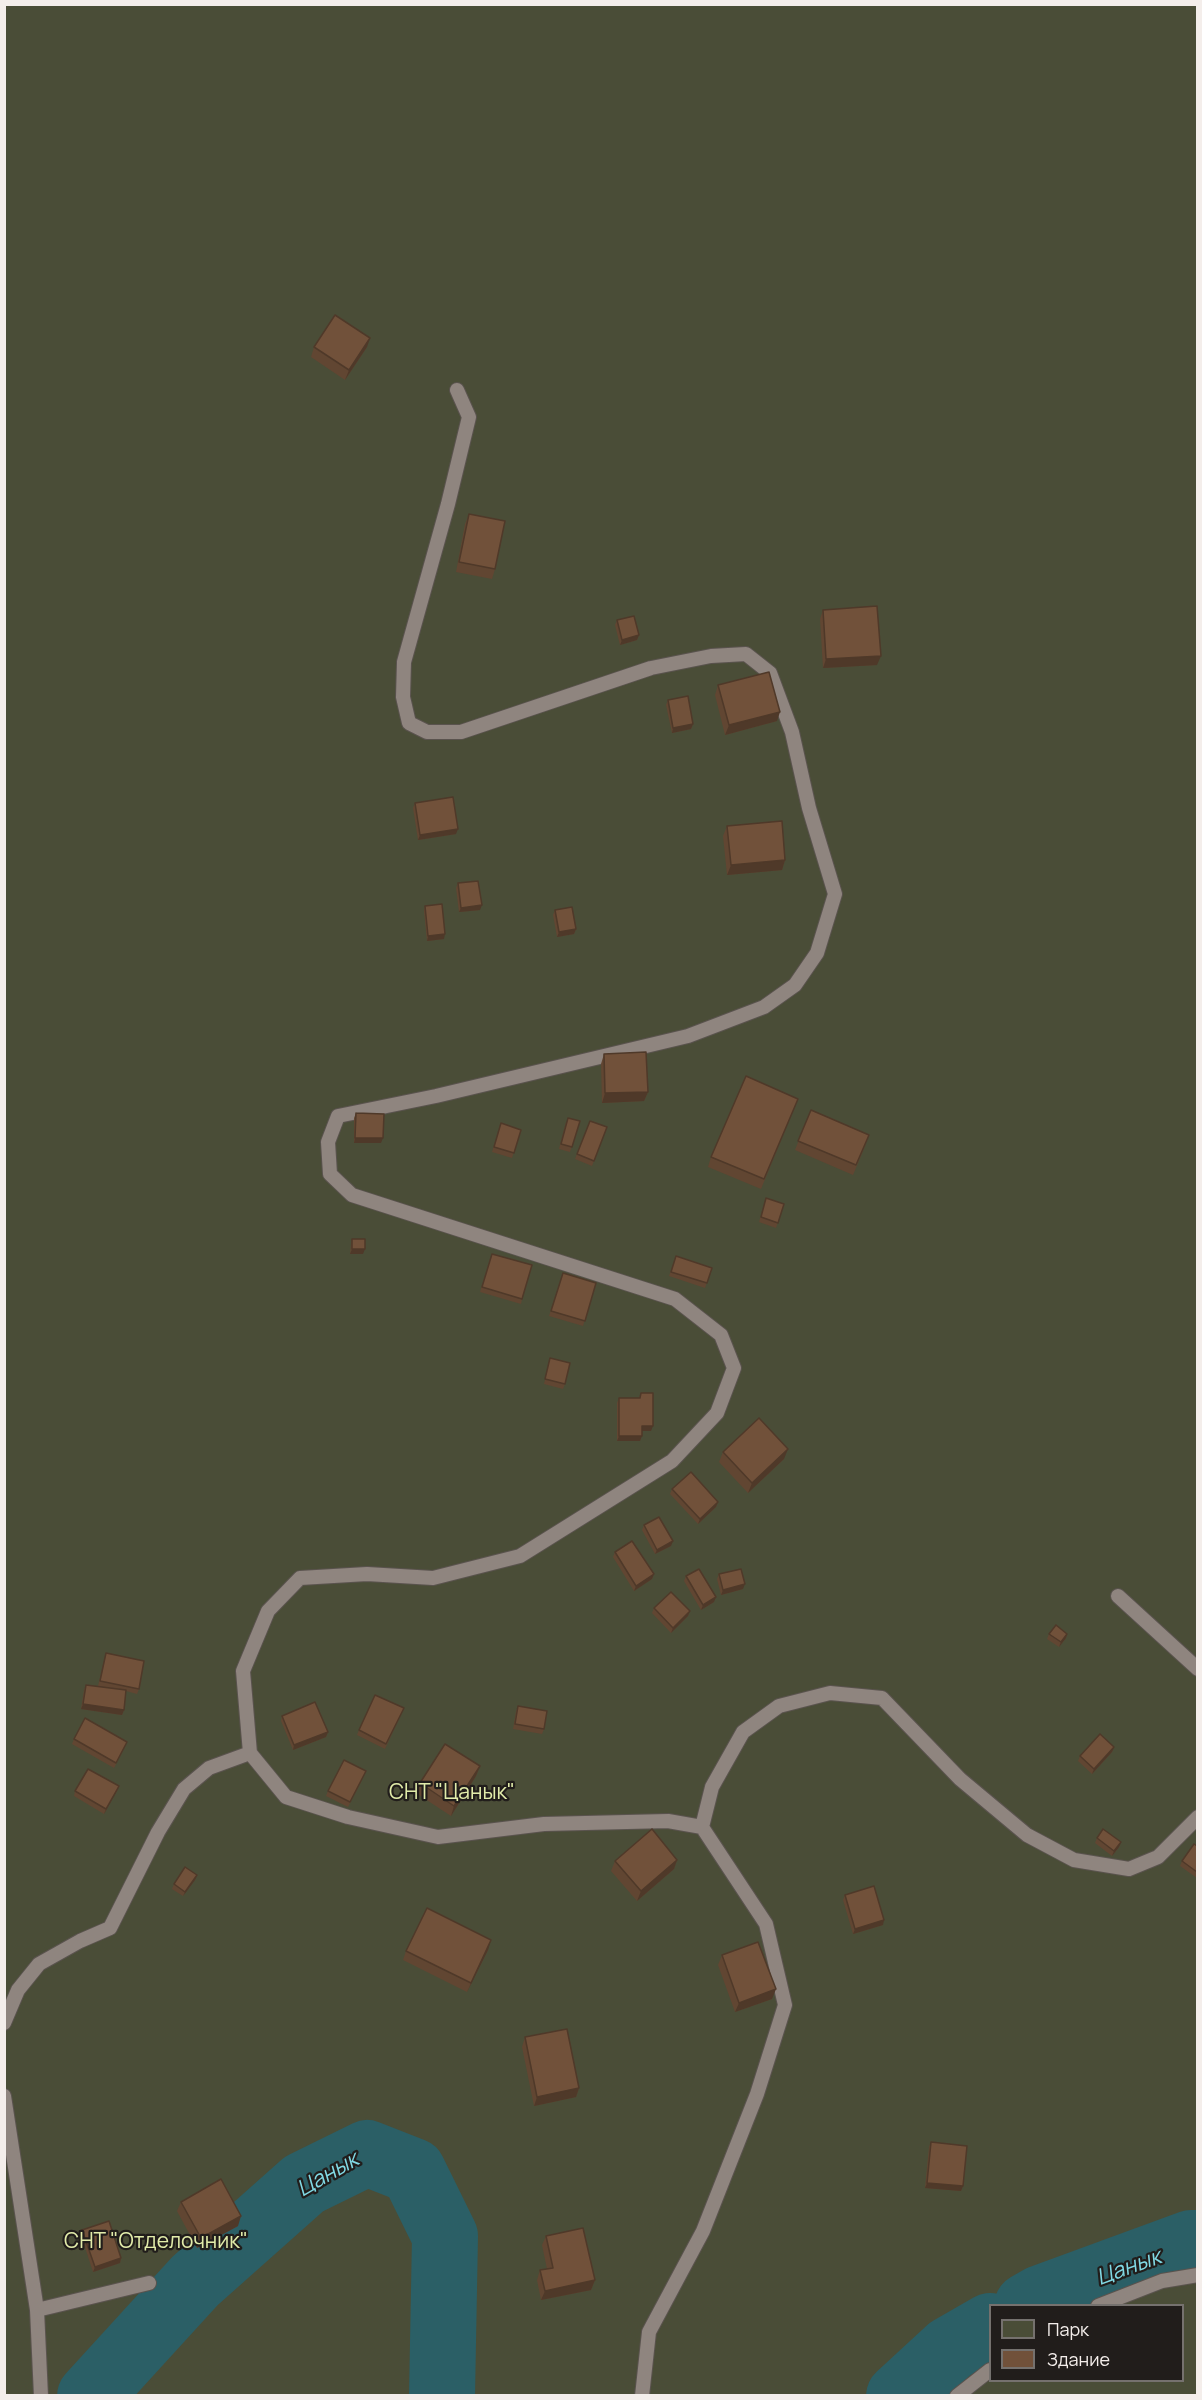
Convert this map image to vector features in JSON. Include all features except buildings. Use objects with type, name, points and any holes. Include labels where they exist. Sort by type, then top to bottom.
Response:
[{"type":"lane","points":[[457,390],[469,417],[448,504],[404,662],[404,697],[409,723],[428,732],[461,732],[651,668],[711,656],[746,654],[770,673],[792,732],[809,808],[835,894],[817,953],[795,985],[764,1007],[688,1036],[436,1096],[338,1116],[328,1142],[330,1174],[352,1196],[675,1299],[721,1335],[734,1368],[717,1413],[672,1461],[520,1556],[433,1578],[367,1574],[300,1578],[268,1611],[243,1671],[250,1753],[286,1797],[348,1817],[438,1837],[544,1824],[668,1821],[702,1827],[766,1924],[785,2005],[756,2094],[703,2231],[649,2332],[642,2396]]},
{"type":"lane","points":[[1118,1596],[1197,1669]]},
{"type":"lane","points":[[702,1827],[712,1787],[743,1732],[779,1706],[830,1693],[882,1698],[960,1779],[1027,1835],[1074,1860],[1129,1869],[1158,1857],[1197,1817]]},
{"type":"lane","points":[[4,2023],[18,1990],[39,1964],[80,1941],[110,1928],[158,1832],[184,1789],[208,1768],[250,1753]]},
{"type":"lane","points":[[4,2096],[37,2310],[41,2396]]},
{"type":"lane","points":[[1103,2304],[1162,2281],[1197,2274]]},
{"type":"lane","points":[[37,2310],[149,2283]]},
{"type":"lane","points":[[957,2396],[989,2371]]},
{"type":"green space","points":[[5,5],[1197,5],[1197,2395],[5,2396]]},
{"type":"waterway","name":"Цанык","points":[[90,2396],[195,2281],[304,2184],[367,2153],[413,2171],[445,2236],[442,2396]]},
{"type":"waterway","name":"Цанык","points":[[1030,2304],[1041,2298],[1191,2243],[1198,2243]]},
{"type":"waterway","name":"Цанык","points":[[899,2396],[950,2349],[989,2327]]},
{"type":"park label","name":"СНТ \"Цанык\"","points":[[452,1793]]},
{"type":"park label","name":"СНТ \"Отделочник\"","points":[[156,2242]]}]
